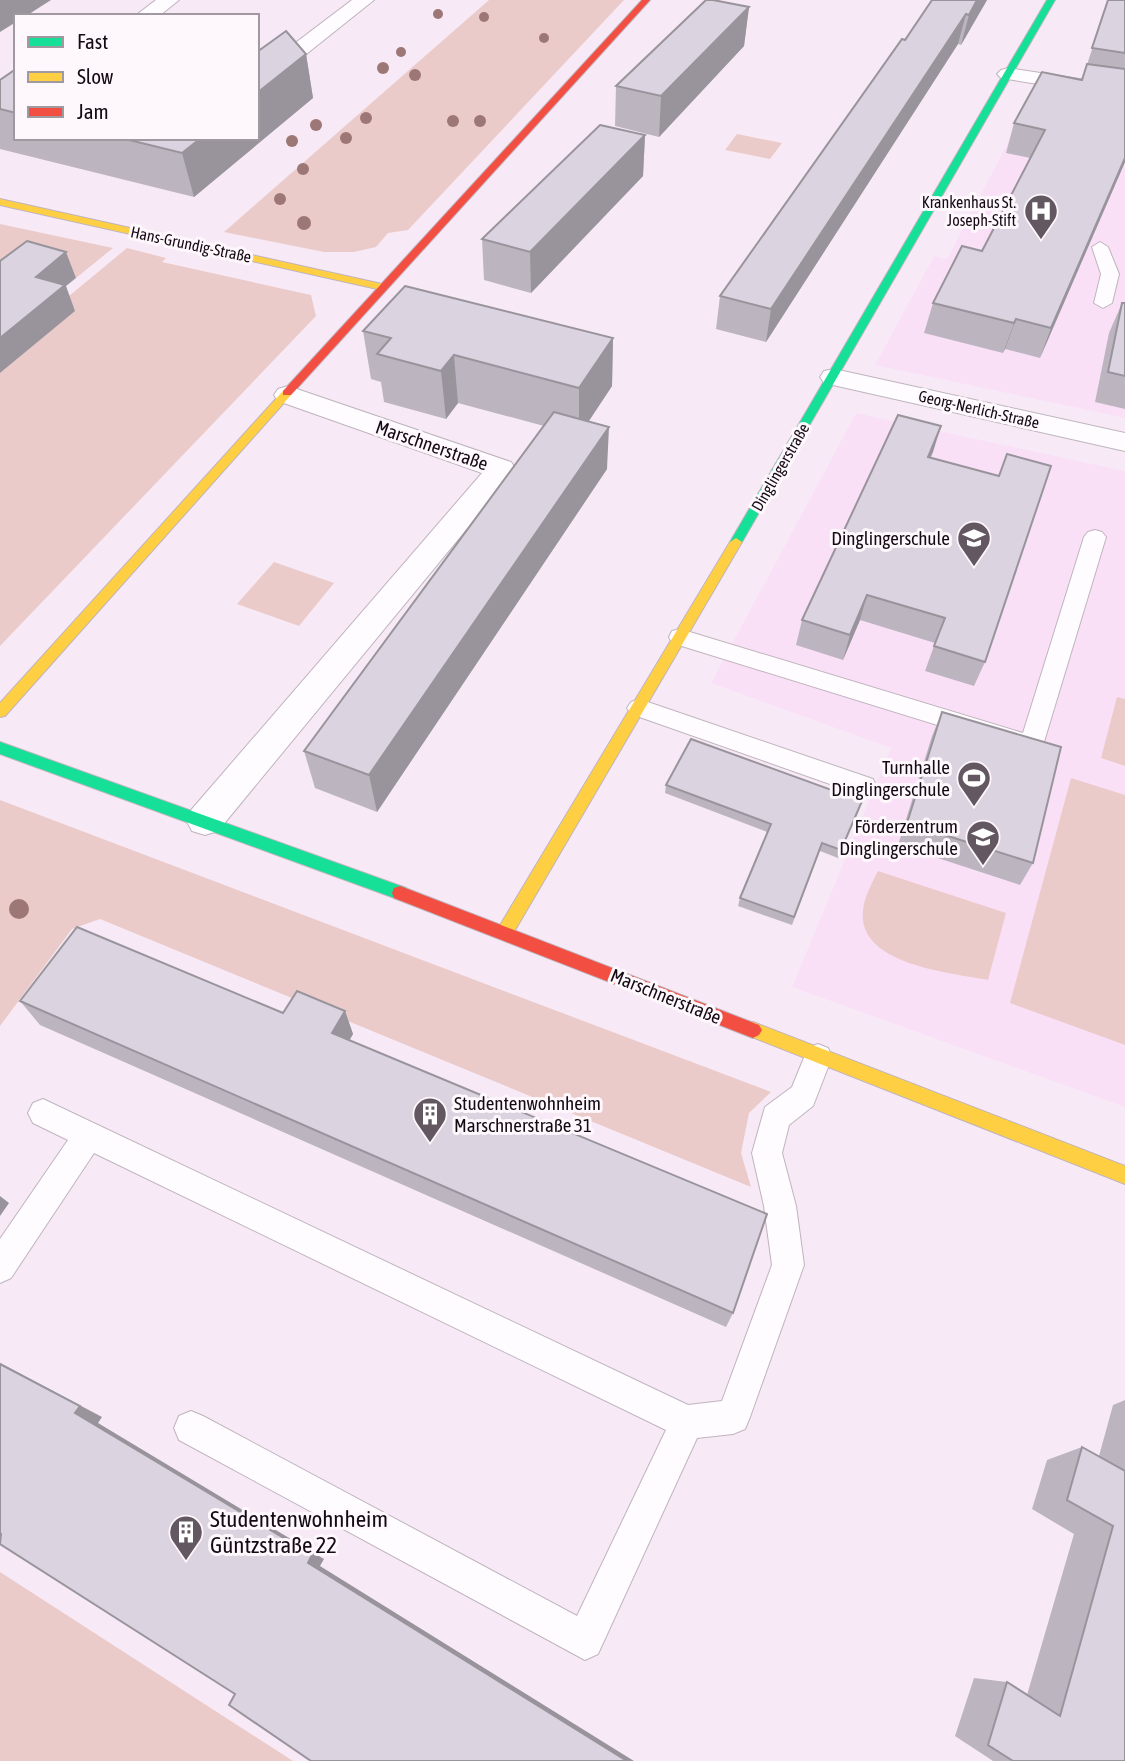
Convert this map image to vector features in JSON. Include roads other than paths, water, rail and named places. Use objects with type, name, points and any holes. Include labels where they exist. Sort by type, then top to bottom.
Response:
[{"type":"street","points":[[148,14],[169,0]]},
{"type":"street","points":[[259,80],[364,0]]},
{"type":"street","points":[[0,712],[382,287],[646,0]]},
{"type":"street","name":"Dinglingerstraße","points":[[505,932],[834,377],[1051,0]]},
{"type":"street","points":[[1008,74],[1125,92]]},
{"type":"street","name":"Hans-Grundig-Straße","points":[[0,202],[382,287]]},
{"type":"street","name":"Georg-Nerlich-Straße","points":[[834,377],[1125,442]]},
{"type":"street","name":"Marschnerstraße","points":[[205,820],[501,469],[288,394]]},
{"type":"street","name":"Marschnerstraße","points":[[0,748],[205,820],[505,932],[818,1057],[1125,1175]]},
{"type":"lane","points":[[1100,247],[1110,274],[1103,303]]},
{"type":"lane","points":[[680,637],[1031,745],[1095,537]]},
{"type":"lane","points":[[639,708],[864,786]]},
{"type":"lane","points":[[43,1113],[687,1422],[733,1417],[788,1265],[780,1206],[767,1153],[776,1117],[803,1096],[818,1057]]},
{"type":"lane","points":[[0,1267],[89,1135]]},
{"type":"lane","points":[[191,1428],[585,1641],[687,1422]]},
{"type":"place","name":"Krankenhaus St. Joseph-Stift","points":[[1041,241]]},
{"type":"place","name":"Dinglingerschule","points":[[974,568]]},
{"type":"place","name":"Turnhalle Dinglingerschule","points":[[974,808]]},
{"type":"place","name":"Förderzentrum Dinglingerschule","points":[[983,867]]},
{"type":"place","name":"Studentenwohnheim Marschnerstraße 31","points":[[430,1144]]},
{"type":"place","name":"Studentenwohnheim Güntzstraße 22","points":[[186,1562]]}]
